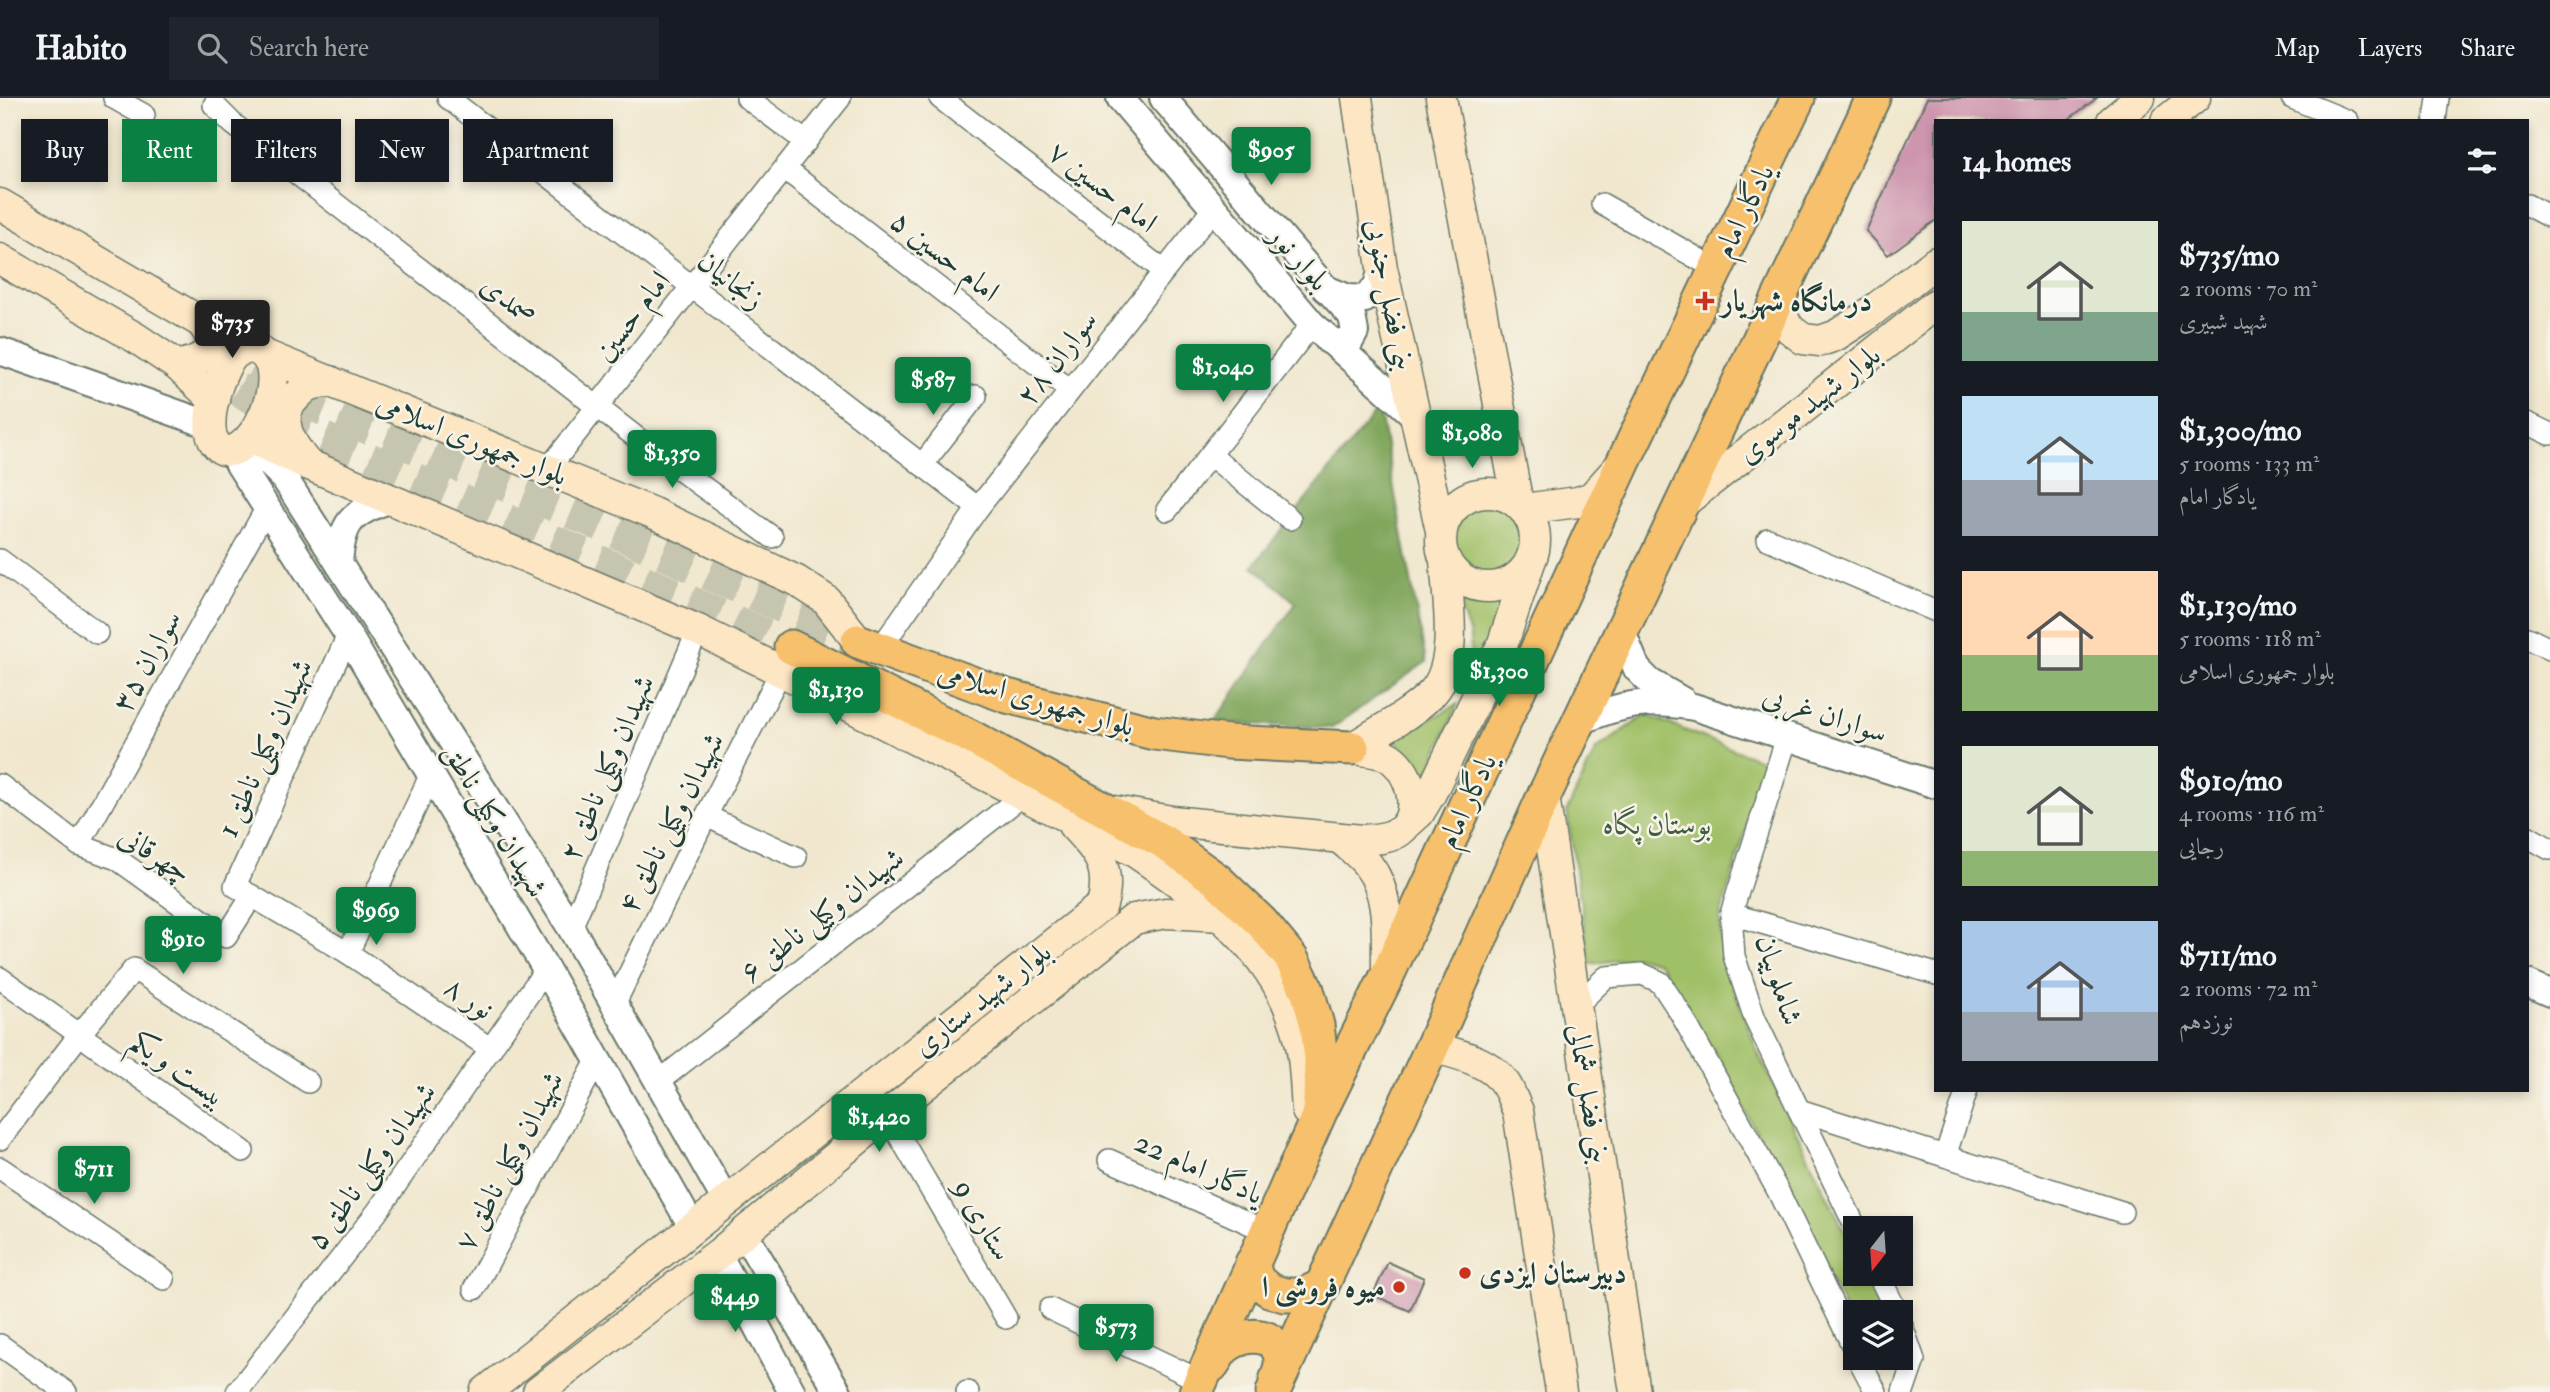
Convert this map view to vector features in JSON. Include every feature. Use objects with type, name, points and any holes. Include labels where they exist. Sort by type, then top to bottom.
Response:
[{"type":"main road","name":"بنی فضل جنوبی","points":[[1357,98],[1382,268],[1443,545]]},
{"type":"main road","points":[[1102,808],[1172,821],[1351,839],[1389,836],[1398,832],[1419,813],[1431,793],[1503,643],[1535,542],[1533,528],[1520,507],[1441,98]]},
{"type":"main road","points":[[1274,1391],[1544,796],[1873,98]]},
{"type":"main road","points":[[2114,119],[2140,98]]},
{"type":"main road","points":[[2169,119],[2195,98]]},
{"type":"main road","name":"یادگار امام","points":[[1198,1387],[1314,1126],[1387,976],[1624,461],[1716,269],[1790,101]]},
{"type":"main road","name":"بلوار جمهوری اسلامی","points":[[0,204],[255,353],[548,469],[653,513],[797,580],[826,600],[869,645],[1007,696],[1154,733],[1227,742],[1352,748]]},
{"type":"main road","points":[[0,260],[136,338],[178,366],[212,412]]},
{"type":"main road","name":"بلوار شهید موسوی","points":[[1782,293],[1782,317],[1790,329],[1803,339],[1820,341],[1835,336],[1863,318],[1934,264]]},
{"type":"main road","name":"بلوار شهید موسوی","points":[[1683,503],[1934,306]]},
{"type":"main road","points":[[178,366],[203,358],[209,350],[209,331],[201,322]]},
{"type":"main road","points":[[255,353],[271,369],[271,388],[266,410],[243,444],[219,449],[212,439],[212,412],[229,362],[235,354],[255,353]]},
{"type":"main road","points":[[307,464],[293,447],[287,434],[285,418],[292,400],[307,387],[330,381]]},
{"type":"main road","name":"بلوار جمهوری اسلامی","points":[[243,444],[307,464],[698,630],[786,659],[971,737],[1164,842],[1217,880],[1262,923],[1291,958],[1307,990],[1317,1026],[1321,1059],[1314,1126]]},
{"type":"main road","points":[[1352,748],[1413,708],[1438,686],[1447,662],[1450,640],[1443,545],[1447,516],[1458,503],[1472,495],[1488,493],[1504,496],[1520,507],[1578,502],[1592,497],[1624,461]]},
{"type":"main road","points":[[1443,545],[1454,572],[1466,582],[1481,586],[1497,586],[1512,580],[1524,570],[1532,556]]},
{"type":"main road","name":"بلوار جمهوری اسلامی","points":[[786,659],[1023,795],[1135,852],[1222,916],[1252,948],[1278,982],[1297,1026],[1314,1126]]},
{"type":"main road","points":[[1352,748],[1385,756],[1394,762],[1407,779],[1412,800],[1407,825]]},
{"type":"main road","name":"بنی فضل شمالی","points":[[1544,796],[1635,1392]]},
{"type":"main road","points":[[1065,817],[1091,844],[1106,873],[1107,886],[1102,905]]},
{"type":"main road","points":[[1351,839],[1381,886],[1386,921],[1387,976]]},
{"type":"main road","points":[[1102,905],[1114,895],[1124,893],[1133,898],[1137,908],[1134,919]]},
{"type":"main road","name":"بلوار شهید ستاری","points":[[485,1392],[1102,905]]},
{"type":"main road","name":"بلوار شهید ستاری","points":[[538,1392],[718,1254],[887,1115],[1134,919],[1166,913],[1222,916]]},
{"type":"main road","points":[[1432,1047],[1462,1055],[1486,1066],[1505,1083],[1518,1111],[1561,1392]]},
{"type":"main road","points":[[1252,1263],[1257,1280],[1269,1290],[1284,1295],[1302,1295],[1322,1286]]},
{"type":"main road","points":[[1198,1387],[1224,1348],[1242,1336],[1251,1335],[1273,1342],[1279,1350],[1282,1362],[1274,1391]]},
{"type":"street","points":[[114,98],[144,115]]},
{"type":"street","name":"زنجانیان","points":[[448,98],[978,508]]},
{"type":"street","points":[[747,98],[806,142]]},
{"type":"street","name":"امام حسین","points":[[548,469],[840,98]]},
{"type":"street","name":"امام حسین ۷","points":[[940,98],[1164,271]]},
{"type":"street","name":"بلوار نور","points":[[1120,98],[1320,332],[1415,416]]},
{"type":"street","name":"بلوار نور","points":[[1163,98],[1326,289],[1348,298],[1364,299],[1377,286],[1382,268]]},
{"type":"street","points":[[2292,98],[2343,119]]},
{"type":"street","points":[[2435,119],[2438,98]]},
{"type":"street","name":"صمدی","points":[[214,105],[233,124],[655,452],[772,537]]},
{"type":"street","name":"امام حسین ۵","points":[[785,169],[1070,390]]},
{"type":"street","points":[[1602,204],[1716,269]]},
{"type":"street","points":[[2529,206],[2550,217]]},
{"type":"street","name":"سواران ۲۸","points":[[869,645],[1213,209]]},
{"type":"street","points":[[1167,510],[1210,455],[1320,332],[1341,344],[1349,343],[1355,332],[1352,316],[1326,289]]},
{"type":"street","points":[[0,351],[212,412]]},
{"type":"street","points":[[922,465],[976,396]]},
{"type":"street","points":[[2529,424],[2550,434]]},
{"type":"street","name":"شهیدان وکیلی ناطق","points":[[243,444],[267,506],[348,635],[546,970],[693,1228]]},
{"type":"street","name":"شهیدان وکیلی ناطق","points":[[243,444],[285,479],[571,928],[726,1201]]},
{"type":"street","points":[[1210,455],[1290,519]]},
{"type":"street","points":[[339,564],[344,528],[358,513],[391,499]]},
{"type":"street","name":"سواران ۳۵","points":[[79,845],[267,506]]},
{"type":"street","points":[[1768,539],[1934,610]]},
{"type":"street","points":[[0,560],[97,633]]},
{"type":"street","name":"شهیدان وکیلی ناطق ٢","points":[[571,928],[698,630]]},
{"type":"street","points":[[1622,632],[1637,669],[1650,682],[1694,707]]},
{"type":"street","name":"شهیدان وکیلی ناطق 1","points":[[243,891],[348,635]]},
{"type":"street","points":[[2529,639],[2550,649]]},
{"type":"street","name":"شهیدان وکیلی ناطق ۴","points":[[615,1003],[786,659]]},
{"type":"street","points":[[1579,722],[1609,709],[1639,703],[1664,702],[1694,707]]},
{"type":"street","name":"سواران غربی","points":[[1694,707],[1934,784]]},
{"type":"street","name":"شاملوییان","points":[[1787,737],[1731,914],[1734,956],[1755,1019],[1850,1216]]},
{"type":"street","points":[[348,953],[430,776]]},
{"type":"street","points":[[0,785],[79,845]]},
{"type":"street","name":"شهیدان وکیلی ناطق ۶","points":[[658,1082],[1023,795]]},
{"type":"street","points":[[706,816],[796,857]]},
{"type":"street","points":[[2529,837],[2550,849]]},
{"type":"street","name":"چهرقانی","points":[[79,845],[117,859],[226,937],[243,891]]},
{"type":"street","name":"نور ۸","points":[[243,891],[348,953],[491,1049]]},
{"type":"street","points":[[1731,914],[1934,973]]},
{"type":"street","points":[[0,1139],[79,1035],[134,969],[308,1082]]},
{"type":"street","name":"شهیدان وکیلی ناطق ۵","points":[[237,1392],[377,1212],[546,970]]},
{"type":"street","points":[[1575,1007],[1606,977],[1642,974],[1660,982],[1681,1014],[1778,1191],[1843,1327]]},
{"type":"street","name":"بیست و یکم","points":[[0,978],[243,1151]]},
{"type":"street","points":[[2529,984],[2550,993]]},
{"type":"street","name":"شهیدان وکیلی ناطق ۷","points":[[474,1289],[597,1061]]},
{"type":"street","points":[[1945,1156],[1966,1092]]},
{"type":"street","points":[[1799,1110],[2122,1212]]},
{"type":"street","name":"ستاری 9","points":[[887,1115],[1006,1318]]},
{"type":"street","name":"یادگار امام 22","points":[[1109,1160],[1266,1231]]},
{"type":"street","points":[[0,1168],[164,1279]]},
{"type":"street","points":[[744,1233],[838,1392]]},
{"type":"street","points":[[718,1254],[792,1392]]},
{"type":"street","points":[[748,1310],[759,1295],[774,1293],[781,1296]]},
{"type":"street","points":[[1050,1309],[1198,1387]]},
{"type":"street","points":[[0,1345],[66,1392]]},
{"type":"street","points":[[1864,1370],[1876,1392]]},
{"type":"street","points":[[1903,1392],[1911,1370]]},
{"type":"green space","points":[[1379,408],[1426,662],[1332,728],[1214,722],[1296,603],[1253,566]]},
{"type":"green space","points":[[1487,501],[1502,504],[1514,513],[1523,525],[1526,540],[1523,555],[1514,567],[1502,576],[1487,579],[1472,576],[1460,567],[1451,555],[1448,540],[1451,525],[1460,513],[1472,504]]},
{"type":"green space","points":[[1457,597],[1482,604],[1507,599],[1472,676],[1470,635]]},
{"type":"green space","points":[[1458,704],[1424,782],[1392,734],[1421,724]]},
{"type":"green space","name":"بوستان پگاه","points":[[1646,715],[1766,762],[1720,916],[1722,956],[1758,1053],[1843,1228],[1843,1286],[1871,1286],[1878,1300],[1843,1300],[1843,1305],[1718,1057],[1659,963],[1637,957],[1590,964],[1567,811],[1596,750]]},
{"type":"building","points":[[1927,98],[2097,98],[2069,119],[1934,119],[1934,221],[1888,255],[1866,231]]},
{"type":"building","name":"میوه فروشی ا","points":[[1388,1262],[1424,1278],[1410,1311],[1373,1295]]},
{"type":"tunnel","points":[[211,341],[313,405],[585,518],[858,641]]},
{"type":"tunnel","points":[[195,362],[302,429],[791,647]]},
{"type":"place","name":"درمانگاه شهریار","points":[[1705,301]]},
{"type":"place","name":"دبیرستان ایزدی","points":[[1465,1273]]},
{"type":"place","name":"میوه فروشی ا","points":[[1399,1287]]}]
